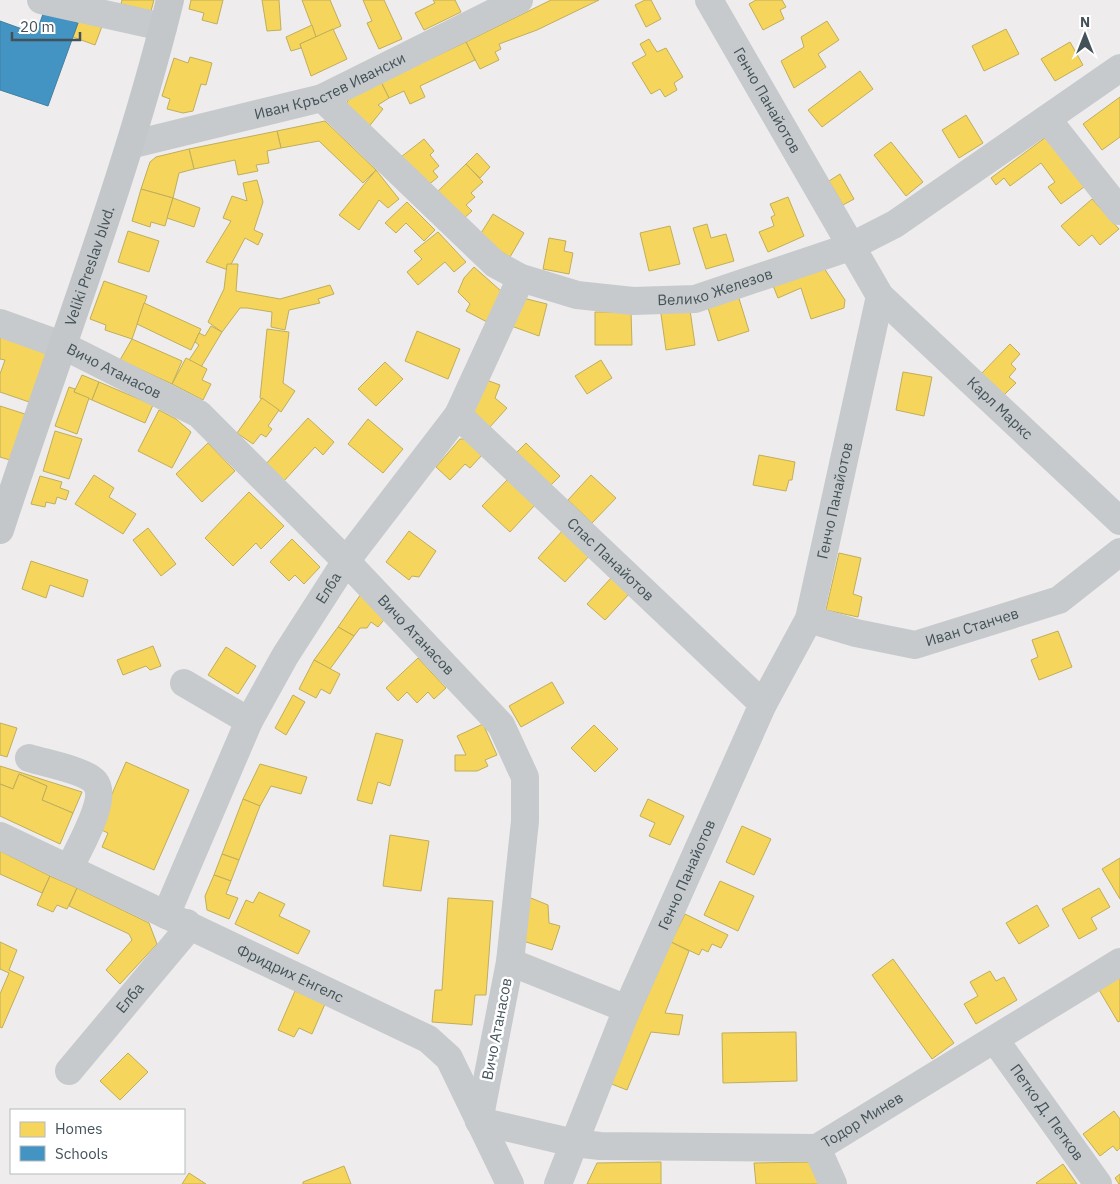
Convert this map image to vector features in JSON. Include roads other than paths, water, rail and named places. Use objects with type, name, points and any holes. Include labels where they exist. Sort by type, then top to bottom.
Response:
[{"type":"main road","name":"Veliki Preslav blvd.","points":[[2,517],[64,346],[130,145],[170,0]]},
{"type":"street","points":[[41,0],[163,27]]},
{"type":"street","name":"Иван Кръстев Ивански","points":[[130,145],[322,98],[519,0]]},
{"type":"street","name":"Генчо Панайотов","points":[[558,1184],[627,1009],[763,704],[809,619],[880,296],[709,0]]},
{"type":"street","name":"Велико Железов","points":[[322,98],[495,264],[522,278],[577,295],[633,300],[695,299],[850,247],[895,224],[1120,68]]},
{"type":"street","points":[[1047,119],[1120,211]]},
{"type":"street","name":"Елба","points":[[69,1071],[182,936],[176,919],[249,721],[284,656],[346,561],[458,415],[522,278]]},
{"type":"street","name":"Карл Маркс","points":[[880,296],[1120,521]]},
{"type":"street","name":"Вичо Атанасов","points":[[0,323],[64,346],[199,414],[346,561],[501,725],[525,777],[525,821],[510,962],[479,1121]]},
{"type":"street","name":"Спас Панайотов","points":[[458,415],[763,704]]},
{"type":"street","name":"Иван Станчев","points":[[809,619],[856,633],[915,645],[1059,600],[1120,552]]},
{"type":"street","points":[[184,683],[249,721]]},
{"type":"street","points":[[29,758],[82,774],[95,782],[100,793],[97,808],[69,869]]},
{"type":"street","name":"Фридрих Енгелс","points":[[0,836],[428,1039],[450,1058],[510,1184]]},
{"type":"street","points":[[510,962],[627,1009]]},
{"type":"street","name":"Тодор Минев","points":[[479,1121],[574,1143],[600,1146],[816,1148],[1120,962]]},
{"type":"street","name":"Петко Д. Петков","points":[[995,1040],[1098,1184]]},
{"type":"street","points":[[816,1148],[833,1184]]}]
